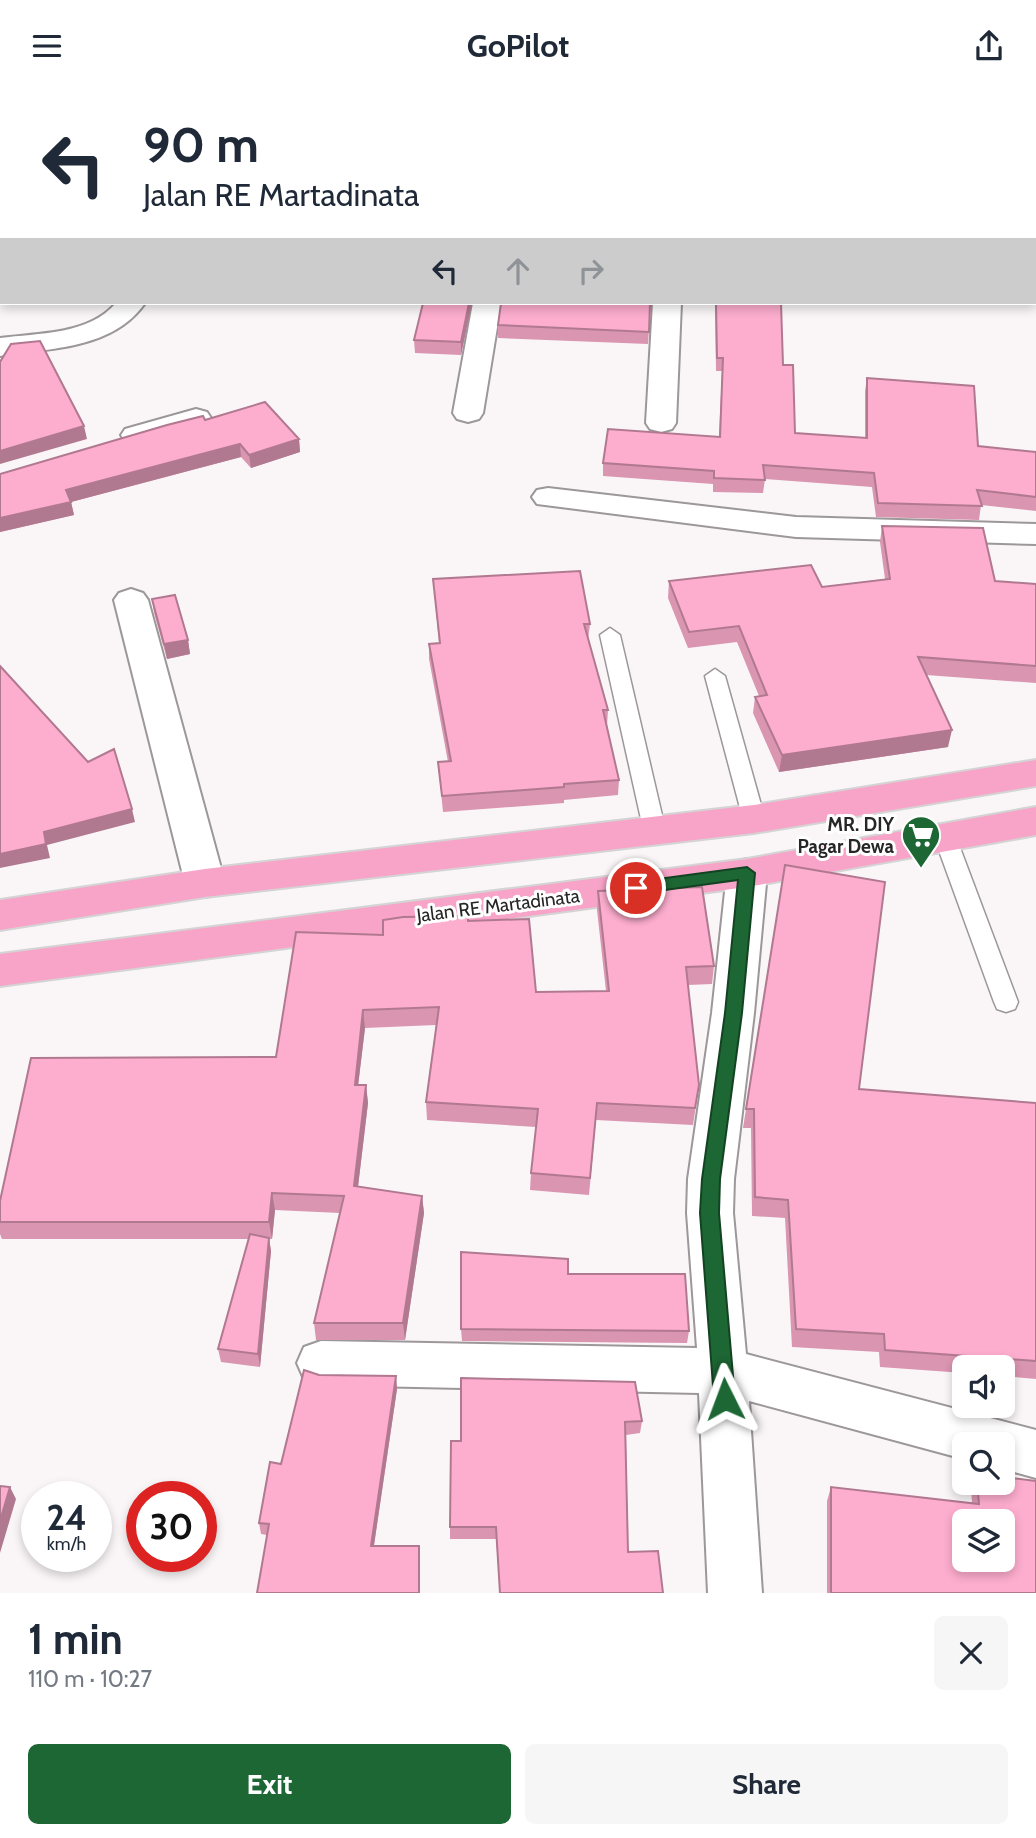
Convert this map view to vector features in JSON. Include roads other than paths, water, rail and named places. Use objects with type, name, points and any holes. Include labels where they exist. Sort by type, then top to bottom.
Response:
[{"type":"highway","points":[[0,915],[205,884],[654,828],[754,819],[1036,773]]},
{"type":"highway","name":"Jalan RE Martadinata","points":[[0,970],[747,873],[1036,821]]},
{"type":"street","points":[[0,347],[82,333],[123,316],[130,305]]},
{"type":"street","points":[[468,413],[486,305]]},
{"type":"street","points":[[661,423],[667,305]]},
{"type":"street","points":[[107,444],[196,418]]},
{"type":"street","points":[[548,497],[796,527],[1036,534]]},
{"type":"street","points":[[131,600],[205,884]]},
{"type":"street","points":[[735,1593],[723,1371],[710,1213],[711,1179],[733,1013],[747,873]]},
{"type":"street","points":[[321,1363],[723,1371],[952,1432]]},
{"type":"street","points":[[1015,1448],[1036,1454]]},
{"type":"lane","points":[[610,635],[654,828]]},
{"type":"lane","points":[[715,676],[754,819]]},
{"type":"lane","points":[[945,837],[1006,1002]]},
{"type":"place","name":"MR. DIY Pagar Dewa","points":[[921,869]]}]
